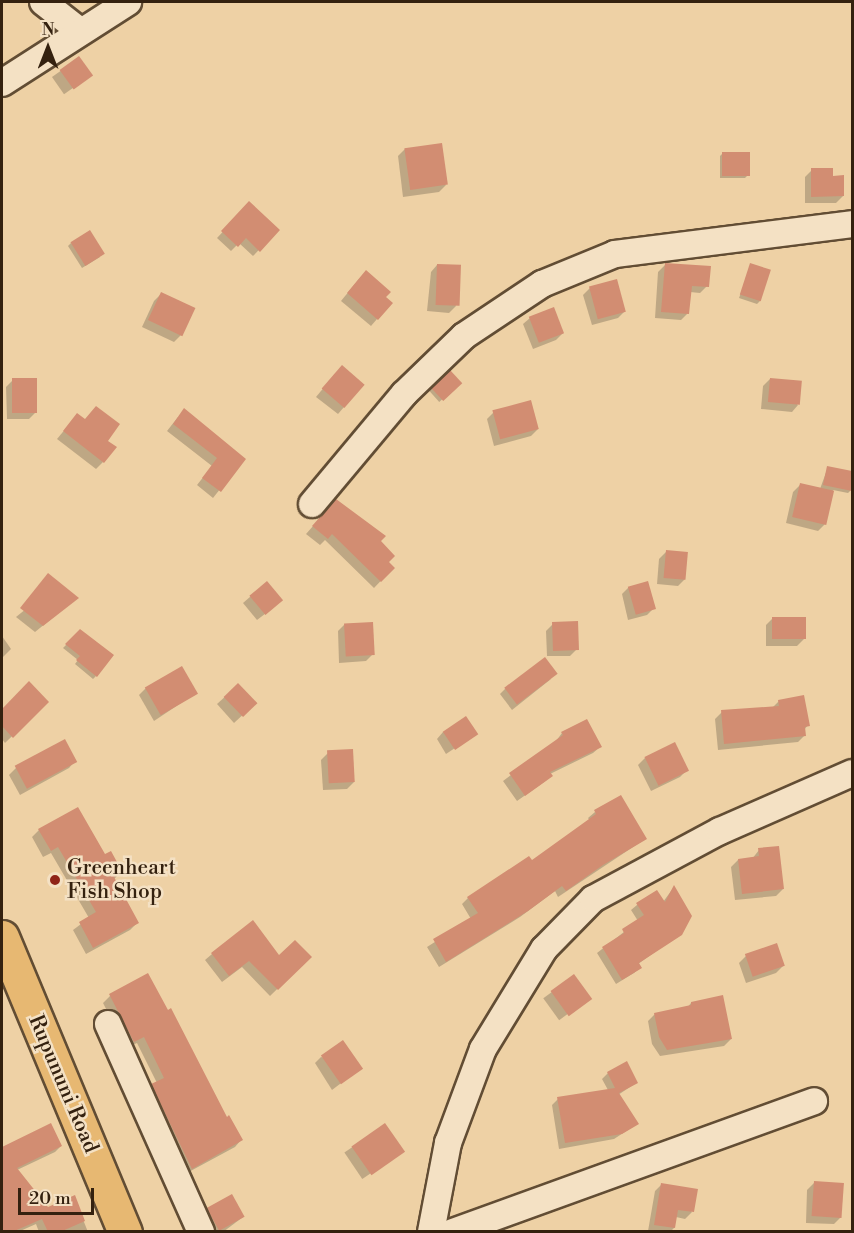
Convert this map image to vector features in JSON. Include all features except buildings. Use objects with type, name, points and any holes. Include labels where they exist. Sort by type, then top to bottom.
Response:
[{"type":"main road","name":"Rupununi Road","points":[[2,937],[125,1232]]},
{"type":"street","points":[[43,2],[80,31]]},
{"type":"street","points":[[2,83],[128,2]]},
{"type":"street","points":[[312,504],[404,394],[455,344],[542,284],[615,254],[852,224]]},
{"type":"street","points":[[431,1232],[448,1143],[483,1049],[544,949],[593,899],[603,893],[720,831],[852,773]]},
{"type":"street","points":[[108,1024],[201,1232]]},
{"type":"street","points":[[453,1232],[814,1101]]},
{"type":"place","name":"Greenheart Fish Shop","points":[[55,880]]}]
